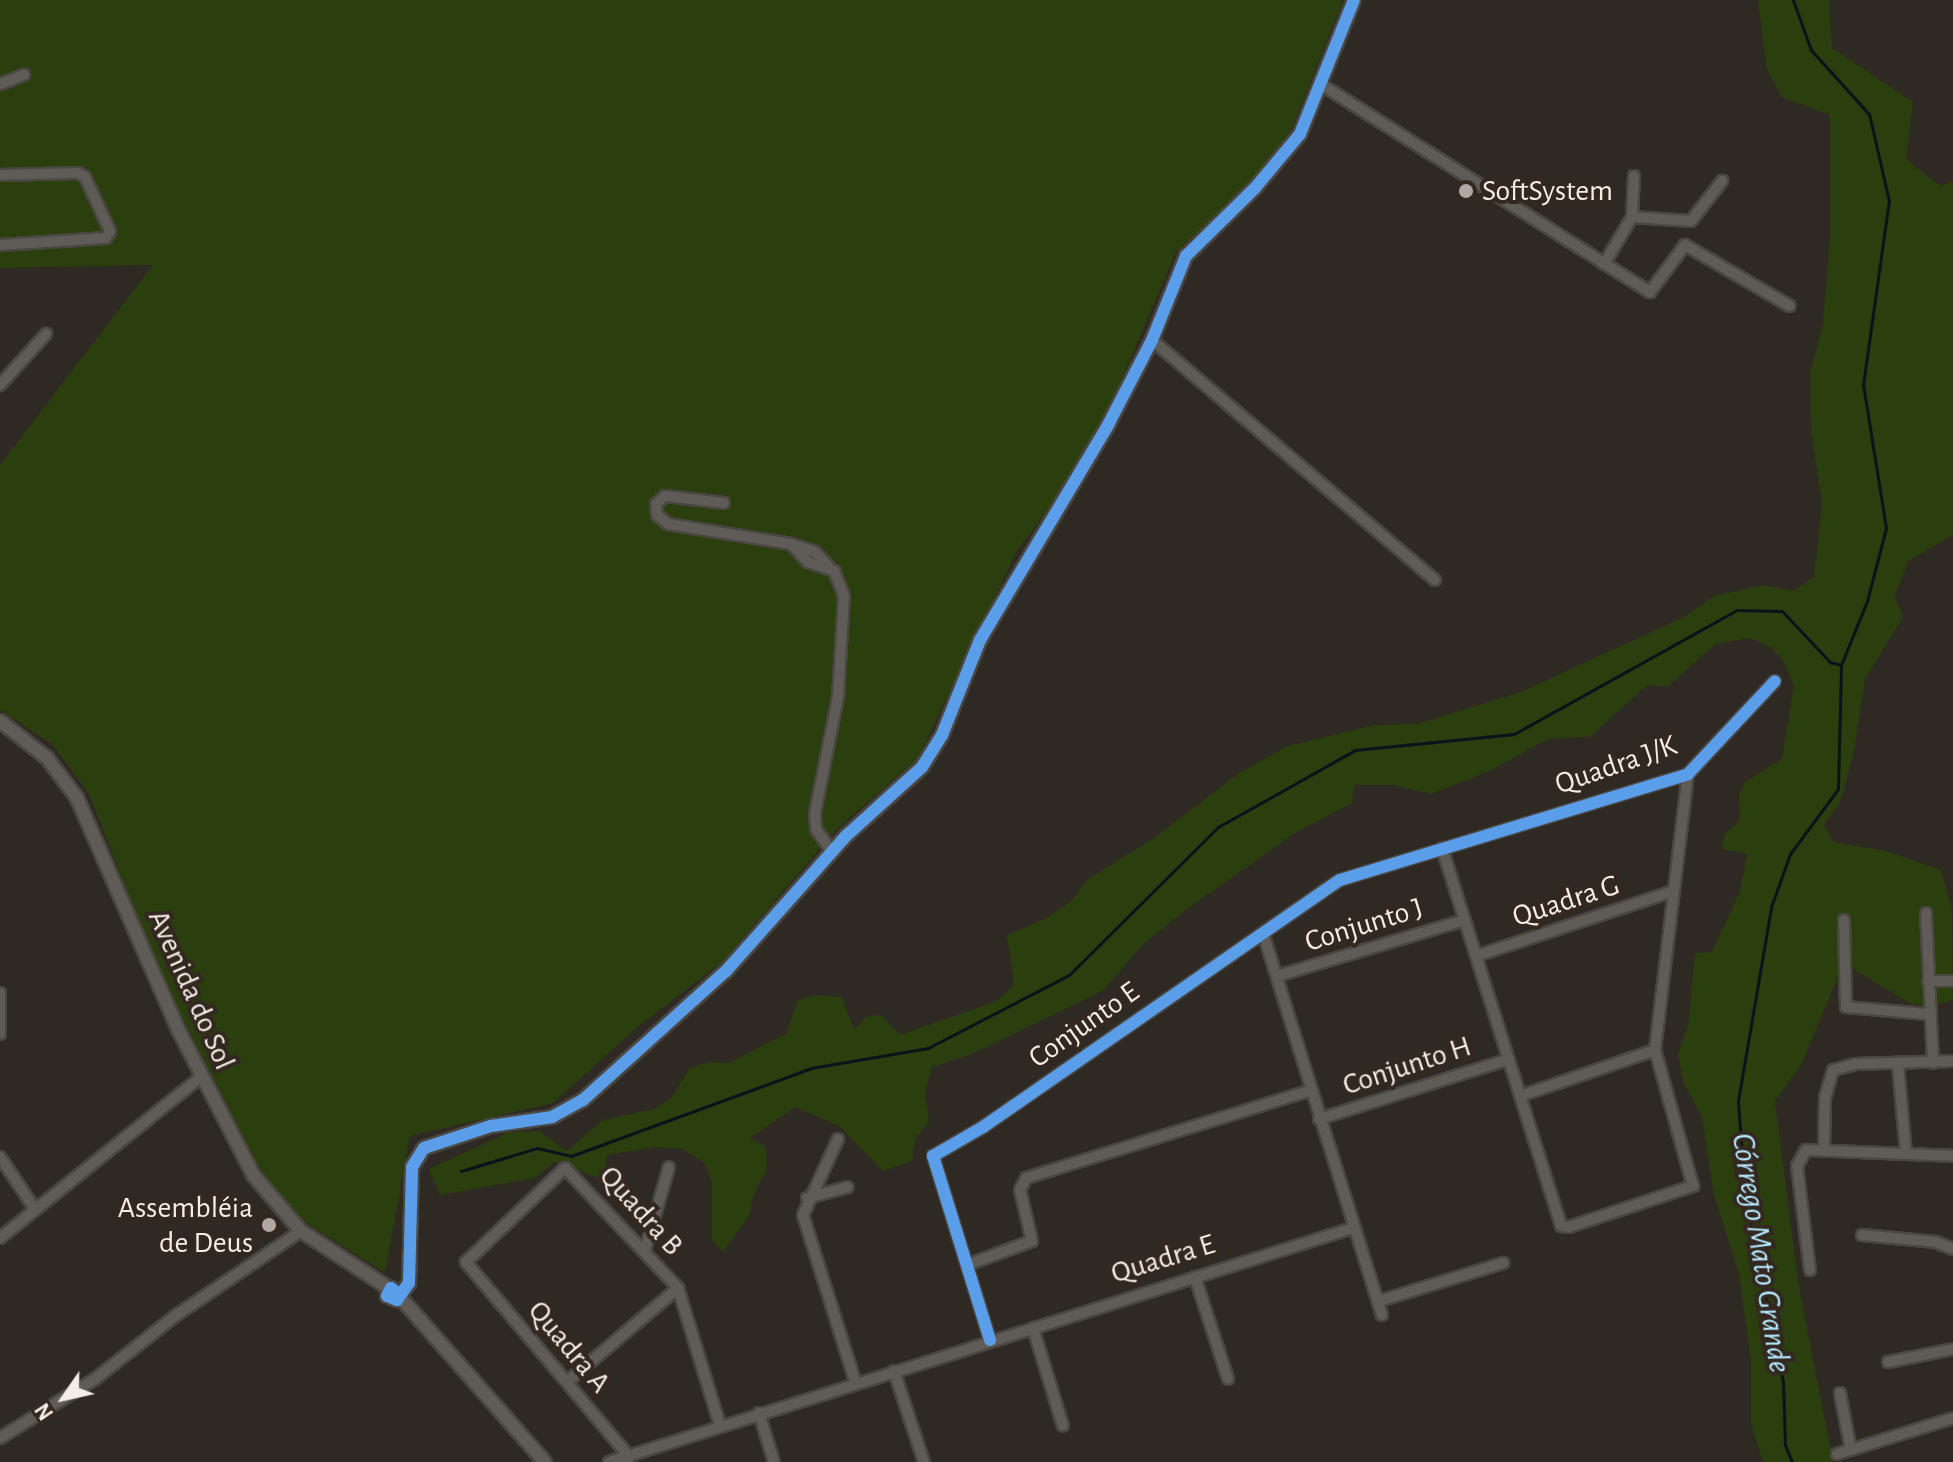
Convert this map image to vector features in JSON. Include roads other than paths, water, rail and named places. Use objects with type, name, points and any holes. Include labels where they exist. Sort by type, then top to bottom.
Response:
[{"type":"street","points":[[393,1294],[409,1283],[407,1263],[412,1167],[424,1148],[491,1126],[552,1117],[583,1100],[726,971],[832,852],[922,767],[942,735],[980,640],[1081,475],[1152,340],[1186,256],[1255,188],[1300,134],[1354,0]]},
{"type":"street","points":[[0,84],[24,75]]},
{"type":"street","points":[[1322,85],[1651,292],[1685,245],[1790,306]]},
{"type":"street","points":[[0,175],[78,173],[85,177],[110,231],[106,238],[0,245]]},
{"type":"street","points":[[1604,264],[1632,217],[1634,176]]},
{"type":"street","points":[[1632,217],[1691,221],[1722,181]]},
{"type":"street","points":[[0,385],[46,334]]},
{"type":"street","points":[[1152,340],[1435,580]]},
{"type":"street","points":[[724,503],[665,496],[656,504],[657,515],[668,524],[791,544],[808,562],[828,566],[844,596],[843,662],[815,813],[816,829],[832,852]]},
{"type":"street","name":"Quadra J/K","points":[[1263,933],[1362,870],[1688,774],[1775,681]]},
{"type":"street","name":"Avenida do Sol","points":[[0,721],[47,758],[77,798],[201,1077],[254,1176],[301,1231],[393,1294],[413,1313],[545,1462]]},
{"type":"street","points":[[1442,848],[1561,1226],[1684,1192],[1694,1179],[1655,1050],[1671,892],[1688,774]]},
{"type":"street","name":"Quadra G","points":[[1476,956],[1671,892]]},
{"type":"street","points":[[1926,913],[1927,1014],[1933,1063]]},
{"type":"street","name":"Conjunto J","points":[[1277,976],[1465,920]]},
{"type":"street","points":[[1844,920],[1846,1007],[1927,1014]]},
{"type":"street","points":[[1263,933],[1382,1315]]},
{"type":"street","name":"Conjunto E","points":[[967,1265],[933,1156],[1263,933]]},
{"type":"street","points":[[1928,981],[1953,981]]},
{"type":"street","points":[[0,993],[0,1034]]},
{"type":"street","points":[[1520,1096],[1655,1050]]},
{"type":"street","name":"Conjunto H","points":[[1319,1119],[1509,1059]]},
{"type":"street","points":[[1824,1149],[1825,1098],[1833,1070],[1855,1064],[1953,1061]]},
{"type":"street","points":[[1898,1065],[1906,1153]]},
{"type":"street","points":[[0,1238],[201,1077]]},
{"type":"street","points":[[990,1340],[967,1265],[1032,1241],[1020,1190],[1026,1178],[1312,1090]]},
{"type":"street","points":[[838,1139],[807,1198],[803,1215],[855,1381]]},
{"type":"street","points":[[1810,1270],[1797,1166],[1806,1150],[1953,1156]]},
{"type":"street","points":[[0,1157],[35,1209]]},
{"type":"street","points":[[645,1250],[669,1167]]},
{"type":"street","name":"Quadra B","points":[[468,1267],[468,1257],[565,1168],[678,1288],[720,1425]]},
{"type":"street","points":[[807,1198],[848,1187]]},
{"type":"street","name":"Quadra E","points":[[609,1462],[855,1381],[1353,1228]]},
{"type":"street","points":[[0,1438],[95,1379],[175,1316],[301,1231]]},
{"type":"street","points":[[1862,1235],[1936,1242],[1953,1249]]},
{"type":"street","points":[[1379,1301],[1503,1263]]},
{"type":"street","name":"Quadra A","points":[[468,1267],[568,1381],[628,1458]]},
{"type":"street","points":[[1195,1277],[1228,1379]]},
{"type":"street","name":"Quadra B","points":[[568,1381],[678,1288]]},
{"type":"street","points":[[1033,1328],[1063,1426]]},
{"type":"street","points":[[1888,1362],[1953,1349]]},
{"type":"street","points":[[894,1371],[924,1462]]},
{"type":"street","points":[[1840,1393],[1851,1450]]},
{"type":"street","points":[[759,1413],[774,1462]]},
{"type":"street","points":[[1837,1454],[1953,1418]]},
{"type":"waterway","name":"Córrego Mato Grande","points":[[1792,1462],[1785,1445],[1783,1382],[1745,1193],[1738,1101],[1771,907],[1790,854],[1838,789],[1841,665],[1867,601],[1886,528],[1863,385],[1889,201],[1869,114],[1811,50],[1793,0]]},
{"type":"waterway","points":[[461,1171],[537,1148],[571,1156],[811,1068],[928,1048],[1069,975],[1218,827],[1355,750],[1514,734],[1737,610],[1782,611],[1830,662],[1841,665]]},
{"type":"place","name":"SoftSystem","points":[[1466,191]]},
{"type":"place","name":"Assembléia de Deus","points":[[269,1225]]}]
